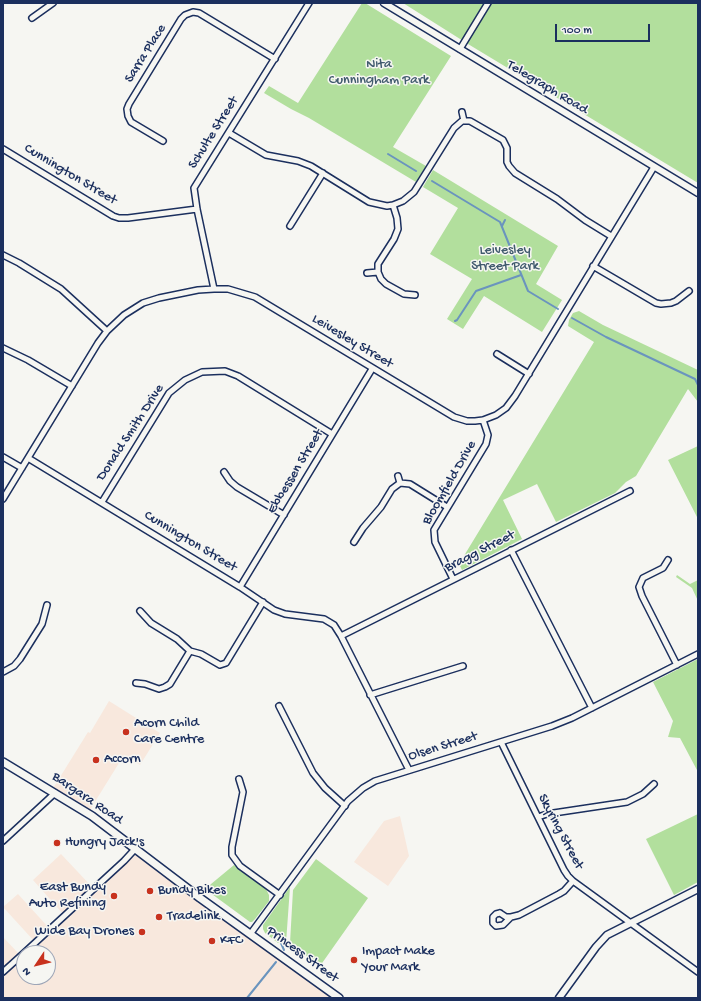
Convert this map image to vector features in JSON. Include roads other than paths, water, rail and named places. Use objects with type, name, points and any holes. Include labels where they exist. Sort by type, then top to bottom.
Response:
[{"type":"main road","name":"Bargara Road","points":[[3,762],[92,816],[200,898],[251,933]]},
{"type":"main road","name":"Princess Street","points":[[251,933],[339,998]]},
{"type":"street","points":[[32,18],[53,3]]},
{"type":"street","name":"Schulte Street","points":[[214,289],[194,188],[309,3]]},
{"type":"street","name":"Telegraph Road","points":[[384,3],[698,193]]},
{"type":"street","points":[[460,49],[488,3]]},
{"type":"street","name":"Sarra Place","points":[[164,141],[134,124],[125,114],[129,104],[174,30],[183,17],[190,11],[201,14],[274,59]]},
{"type":"street","points":[[462,112],[464,121]]},
{"type":"street","points":[[229,133],[266,155],[298,161],[311,166],[369,202],[381,206],[393,205],[405,200],[414,192],[454,128],[459,123],[464,121],[474,122],[503,140],[507,148],[508,166],[515,173],[558,199],[585,220],[611,236]]},
{"type":"street","name":"Cunnington Street","points":[[3,149],[113,216],[119,218],[197,209]]},
{"type":"street","name":"Leivesley Street","points":[[3,499],[98,343],[107,331],[124,315],[143,302],[165,296],[214,289],[236,291],[254,297],[454,417],[467,421],[483,420],[496,415],[506,408],[515,396],[654,167]]},
{"type":"street","points":[[290,226],[323,173]]},
{"type":"street","points":[[393,205],[397,218],[398,230],[378,264],[378,272],[381,279],[386,284],[404,294],[415,295]]},
{"type":"street","points":[[3,255],[61,289],[107,331]]},
{"type":"street","points":[[593,266],[661,304],[676,301],[689,291]]},
{"type":"street","points":[[367,273],[378,272]]},
{"type":"street","points":[[3,348],[28,360],[72,386]]},
{"type":"street","points":[[497,354],[529,374]]},
{"type":"street","name":"Ebbessen Street","points":[[240,586],[372,369]]},
{"type":"street","name":"Donald Smith Drive","points":[[102,502],[169,393],[185,380],[196,374],[217,371],[232,372],[332,434]]},
{"type":"street","name":"Bloomfield Drive","points":[[453,579],[434,538],[434,530],[486,444],[488,435],[483,420]]},
{"type":"street","points":[[3,456],[22,468]]},
{"type":"street","name":"Cunnington Street","points":[[28,458],[240,586],[274,610],[286,614],[324,619],[334,625],[409,770]]},
{"type":"street","points":[[224,472],[237,487],[284,515]]},
{"type":"street","points":[[398,476],[400,483]]},
{"type":"street","points":[[354,542],[363,528],[381,507],[392,489],[400,483],[410,484],[447,507]]},
{"type":"street","name":"Bragg Street","points":[[341,636],[630,491]]},
{"type":"street","points":[[511,550],[592,708]]},
{"type":"street","points":[[668,560],[663,568],[643,578],[639,587],[642,596],[677,665]]},
{"type":"street","points":[[140,611],[151,623],[177,639],[190,652],[201,654],[220,665],[226,663],[263,602]]},
{"type":"street","points":[[3,672],[14,666],[20,659],[42,624],[48,605]]},
{"type":"street","points":[[136,683],[145,684],[159,689],[165,687],[170,684],[190,652]]},
{"type":"street","name":"Olsen Street","points":[[251,933],[344,806],[352,797],[368,784],[552,726],[572,718],[698,654]]},
{"type":"street","points":[[370,695],[463,666]]},
{"type":"street","points":[[279,706],[313,773],[325,788],[344,806]]},
{"type":"street","name":"Skyring Street","points":[[501,742],[564,870],[573,881],[698,972]]},
{"type":"street","points":[[239,779],[243,792],[232,847],[232,855],[240,866],[280,895]]},
{"type":"street","points":[[538,817],[547,814],[627,802],[643,794],[654,784]]},
{"type":"street","points":[[3,841],[55,793]]},
{"type":"street","points":[[33,945],[136,848]]},
{"type":"street","points":[[510,917],[519,915],[559,894],[564,891],[573,881]]},
{"type":"street","points":[[558,998],[599,943],[607,935],[698,889]]},
{"type":"street","points":[[3,972],[16,960]]},
{"type":"waterway","points":[[388,154],[416,171]]},
{"type":"waterway","points":[[432,181],[500,222],[528,291],[558,309]]},
{"type":"waterway","points":[[502,226],[505,220]]},
{"type":"waterway","points":[[455,321],[476,291],[521,275]]},
{"type":"waterway","points":[[572,318],[606,337],[695,379],[698,385]]},
{"type":"waterway","points":[[280,938],[284,950]]},
{"type":"waterway","points":[[247,998],[276,962]]},
{"type":"place","name":"Acorn Child Care Centre","points":[[126,732]]},
{"type":"place","name":"Accorn","points":[[96,760]]},
{"type":"place","name":"Hungry Jack's","points":[[57,843]]},
{"type":"place","name":"Bundy Bikes","points":[[150,891]]},
{"type":"place","name":"East Bundy Auto Refining","points":[[114,896]]},
{"type":"place","name":"Tradelink","points":[[159,917]]},
{"type":"place","name":"Wide Bay Drones","points":[[142,932]]},
{"type":"place","name":"KFC","points":[[212,941]]},
{"type":"place","name":"Impact Make Your Mark","points":[[354,960]]},
{"type":"park label","name":"Nita Cunningham Park","points":[[379,74]]},
{"type":"park label","name":"Leivesley Street Park","points":[[505,260]]}]
